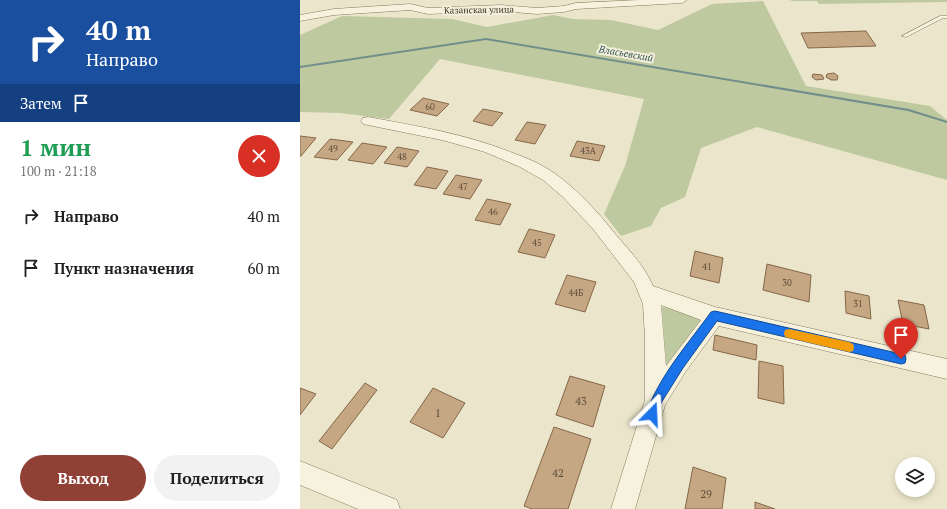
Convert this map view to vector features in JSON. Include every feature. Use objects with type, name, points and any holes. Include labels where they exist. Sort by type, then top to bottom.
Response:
[{"type":"street","name":"Казанская улица","points":[[300,18],[334,12],[412,3],[428,11],[502,8],[537,11],[564,9],[575,3],[607,5],[682,0]]},
{"type":"street","points":[[368,121],[443,136],[490,149],[525,163],[548,176],[568,193],[599,225],[641,278],[647,292],[652,304],[655,338],[656,400]]},
{"type":"street","points":[[647,292],[715,316],[947,369]]},
{"type":"street","points":[[623,509],[656,400],[679,364],[715,316]]},
{"type":"street","points":[[300,473],[388,509]]},
{"type":"lane","points":[[904,36],[942,17],[947,17]]},
{"type":"green space","points":[[789,0],[947,0],[947,2],[819,4],[817,1]]},
{"type":"green space","points":[[763,1],[806,86],[930,106],[947,120],[947,180],[757,127],[701,148],[685,197],[661,208],[651,226],[621,236],[604,214],[625,166],[644,99],[440,59],[389,119],[340,113],[300,112],[300,35],[342,16],[452,19],[487,27],[553,15],[573,19],[611,20],[658,30],[712,4]]},
{"type":"green space","points":[[658,306],[698,315],[701,321],[663,375]]},
{"type":"building","points":[[866,31],[876,46],[808,48],[801,33]]},
{"type":"building","points":[[834,73],[838,76],[837,80],[831,80],[826,77],[827,74]]},
{"type":"building","points":[[813,74],[822,75],[824,79],[816,80],[812,77]]},
{"type":"building","points":[[423,98],[449,104],[437,116],[410,110]]},
{"type":"building","points":[[483,109],[503,113],[492,126],[473,121]]},
{"type":"building","points":[[527,122],[546,125],[535,144],[515,140]]},
{"type":"building","points":[[300,136],[316,138],[301,156],[300,156]]},
{"type":"building","points":[[330,139],[353,142],[337,160],[314,157]]},
{"type":"building","points":[[577,141],[605,146],[599,161],[570,156]]},
{"type":"building","points":[[362,143],[387,147],[373,164],[348,160]]},
{"type":"building","points":[[397,147],[419,151],[407,167],[384,163]]},
{"type":"building","points":[[427,167],[448,171],[436,189],[414,185]]},
{"type":"building","points":[[456,175],[482,180],[470,199],[443,194]]},
{"type":"building","points":[[487,199],[511,204],[500,225],[475,220]]},
{"type":"building","points":[[529,229],[555,235],[545,258],[518,252]]},
{"type":"building","points":[[695,251],[723,258],[719,283],[690,276]]},
{"type":"building","points":[[767,264],[811,275],[809,302],[763,290]]},
{"type":"building","points":[[567,275],[596,282],[585,312],[555,304]]},
{"type":"building","points":[[845,291],[869,296],[871,319],[846,313]]},
{"type":"building","points":[[898,300],[924,305],[929,329],[903,324]]},
{"type":"building","points":[[715,335],[757,345],[756,360],[713,350]]},
{"type":"building","points":[[759,361],[783,366],[784,404],[758,398]]},
{"type":"building","points":[[570,376],[605,386],[593,427],[556,415]]},
{"type":"building","points":[[365,383],[377,390],[332,449],[319,441]]},
{"type":"building","points":[[300,388],[316,394],[300,415]]},
{"type":"building","points":[[433,388],[465,403],[443,438],[410,422]]},
{"type":"building","points":[[554,427],[591,439],[568,509],[532,509],[524,506]]},
{"type":"building","points":[[693,467],[726,478],[722,509],[685,509]]},
{"type":"building","points":[[755,502],[775,509],[755,509]]},
{"type":"waterway","name":"Власьевский","points":[[300,67],[486,39],[909,110],[947,122]]},
{"type":"slow traffic","points":[[789,333],[849,347]]},
{"type":"route","points":[[652,414],[656,400],[679,364],[715,316],[901,359]]}]
